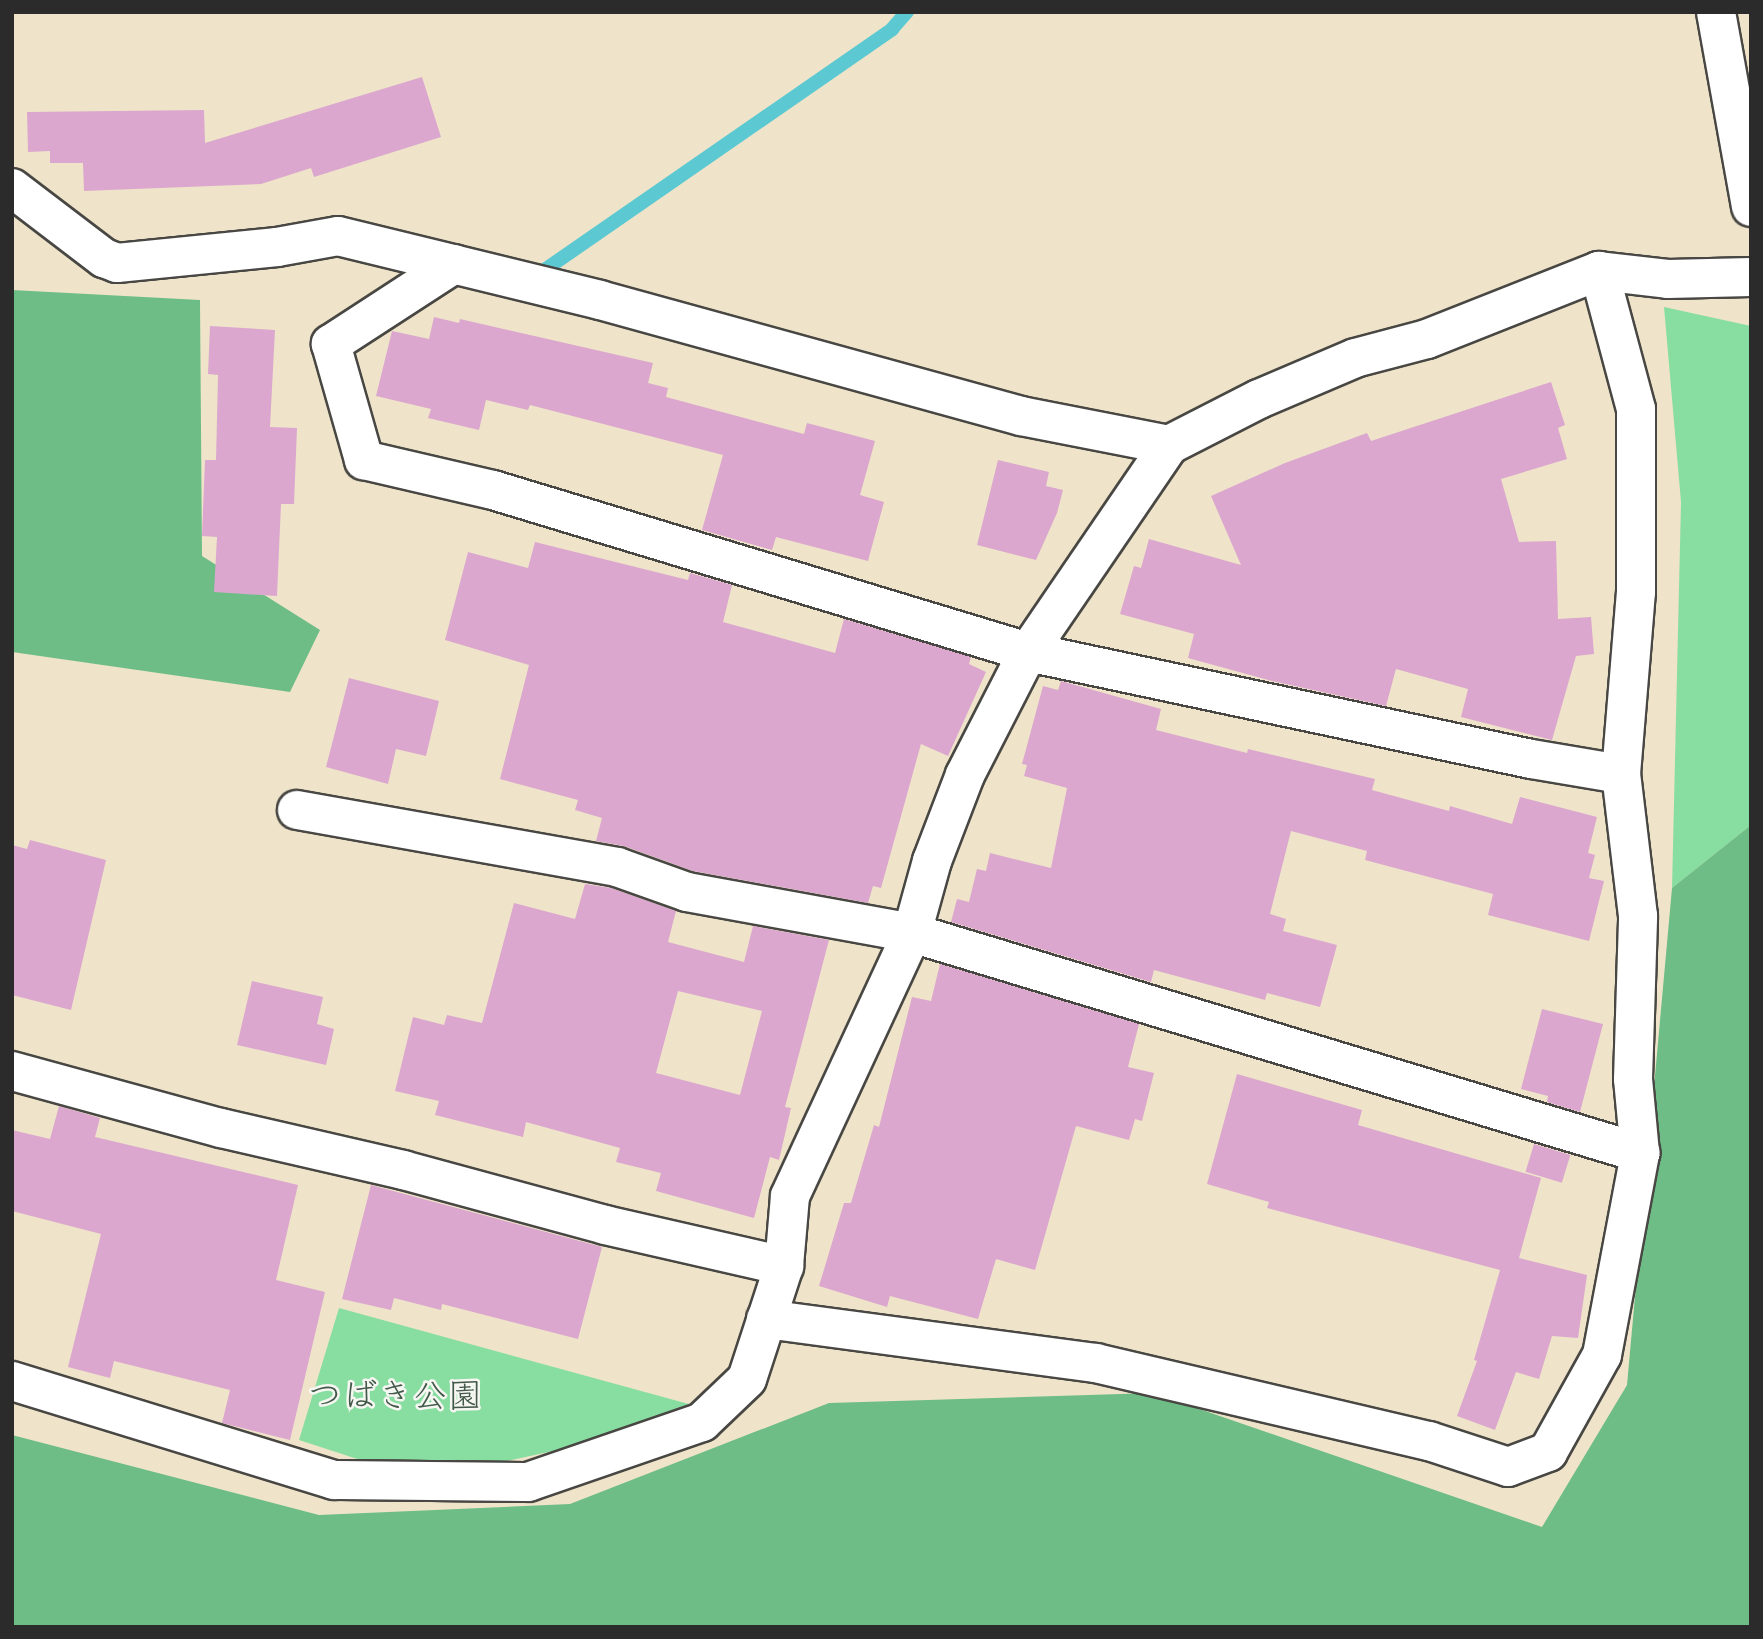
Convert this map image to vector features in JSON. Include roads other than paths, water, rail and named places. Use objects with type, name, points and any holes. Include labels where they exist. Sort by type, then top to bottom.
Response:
[{"type":"street","points":[[1716,12],[1751,207]]},
{"type":"street","points":[[12,188],[104,258],[117,263],[277,247],[338,236],[600,300],[1021,416],[1169,445]]},
{"type":"street","points":[[454,264],[331,344],[364,460],[493,490],[1028,652],[1531,759],[1622,774]]},
{"type":"street","points":[[766,1319],[1096,1363],[1429,1441],[1508,1467],[1548,1452],[1602,1355],[1640,1153],[1633,1079],[1637,916],[1622,774],[1636,592],[1636,409],[1599,271]]},
{"type":"street","points":[[12,1381],[334,1480],[528,1482],[702,1422],[747,1379],[783,1265],[790,1196],[912,933],[932,861],[965,775],[1028,652],[1169,445],[1259,399],[1355,358],[1427,340],[1599,271],[1668,279],[1751,277]]},
{"type":"street","points":[[297,810],[617,867],[687,892],[912,933],[1640,1153]]},
{"type":"street","points":[[12,1071],[605,1225],[783,1265]]},
{"type":"waterway","points":[[533,278],[892,29],[907,12]]},
{"type":"park label","name":"つばき公園","points":[[395,1396]]}]
